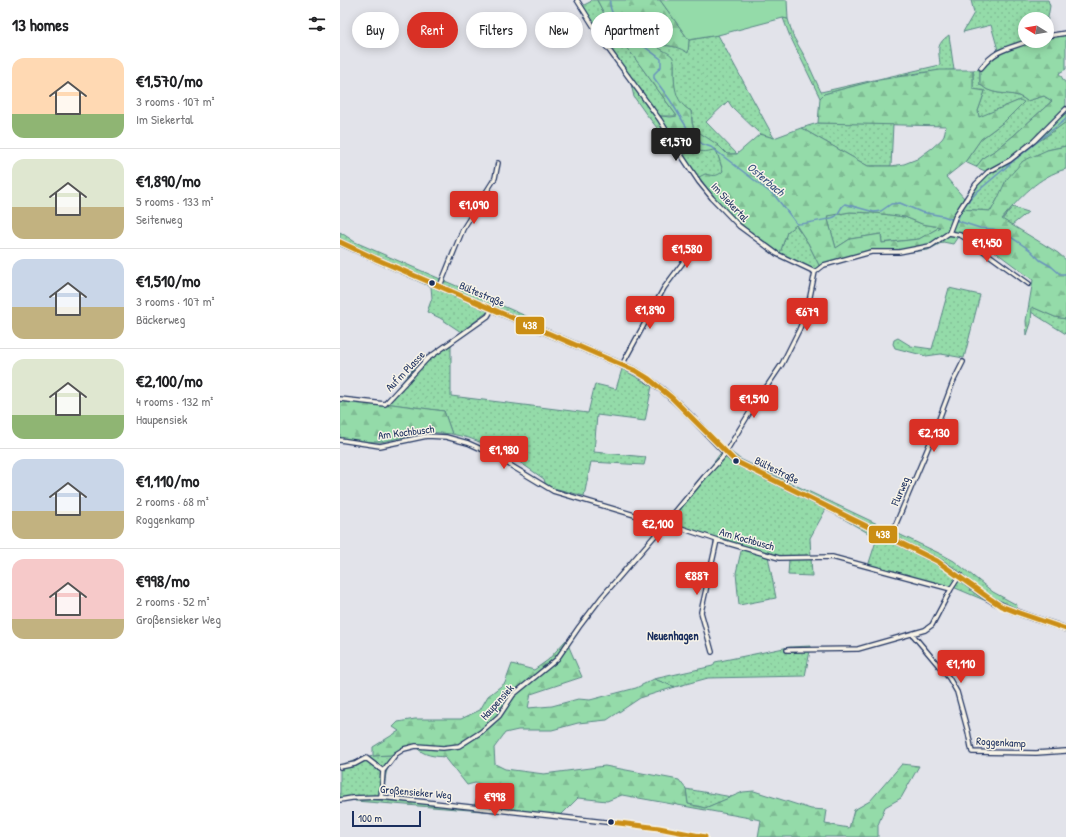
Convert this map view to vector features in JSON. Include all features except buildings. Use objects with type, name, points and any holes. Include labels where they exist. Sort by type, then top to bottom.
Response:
[{"type":"street","name":"Im Siekertal","points":[[577,0],[606,46],[660,120],[681,155],[712,198],[739,226],[777,254],[815,272]]},
{"type":"street","points":[[1054,35],[1066,33]]},
{"type":"street","points":[[981,68],[998,52],[1018,45]]},
{"type":"street","points":[[815,272],[824,265],[871,252],[898,252],[930,246],[949,233],[955,218],[976,184],[988,172],[1010,160],[1034,141],[1066,109]]},
{"type":"street","points":[[440,286],[462,229],[495,178],[498,163]]},
{"type":"street","points":[[949,233],[960,235],[967,239],[1029,284]]},
{"type":"street","points":[[622,364],[664,288],[699,241]]},
{"type":"street","name":"Bültestraße","points":[[340,242],[622,364],[649,379],[668,394],[725,452],[741,464],[937,561],[960,576],[983,594],[1003,606],[1066,629]]},
{"type":"street","name":"Haupensiek","points":[[383,771],[396,754],[404,749],[416,746],[443,748],[459,746],[481,732],[499,716],[513,695],[557,659],[601,598],[725,452],[786,357],[807,311],[815,272]]},
{"type":"street","name":"Auf'm Plasse","points":[[340,399],[385,404],[427,359],[488,316],[492,309]]},
{"type":"street","name":"Flurweg","points":[[890,538],[962,362]]},
{"type":"street","name":"Am Kochbusch","points":[[340,440],[380,446],[427,436],[446,437],[468,443],[490,453],[553,491],[780,558],[832,557],[951,589]]},
{"type":"street","points":[[712,652],[702,612],[717,540]]},
{"type":"street","points":[[787,650],[858,650],[926,630],[932,625],[951,589],[960,576]]},
{"type":"street","name":"Roggenkamp","points":[[913,635],[949,678],[957,692],[972,752],[1036,753],[1066,751]]},
{"type":"street","points":[[340,767],[355,764],[366,758],[383,771],[381,798]]},
{"type":"street","name":"Großensieker Weg","points":[[340,800],[352,798],[381,798],[659,828],[705,837]]},
{"type":"green space","points":[[592,0],[597,0],[603,12],[591,12],[591,24],[580,7]]},
{"type":"green space","points":[[597,0],[660,0],[669,12],[603,12]]},
{"type":"green space","points":[[660,0],[787,0],[788,19],[783,18],[718,35],[689,40],[673,18],[673,12],[669,12]]},
{"type":"green space","points":[[971,0],[1048,0],[1050,6],[1049,12],[1018,12],[1018,43],[998,50],[991,25],[963,32],[974,13]]},
{"type":"green space","points":[[673,18],[689,40],[688,53],[673,47]]},
{"type":"green space","points":[[783,18],[788,19],[793,36],[805,57],[821,92],[940,65],[939,48],[942,42],[949,35],[954,70],[888,78],[824,94],[820,98],[789,34]]},
{"type":"green space","points":[[1066,31],[1066,69],[1059,73],[1066,84],[1066,122],[1044,138],[987,172],[976,167],[984,157],[996,150],[1013,136],[1052,101],[1044,96],[1027,101],[1018,96],[987,90],[980,85],[980,69],[998,50],[1018,43],[1018,48],[1054,48],[1054,34]]},
{"type":"green space","points":[[718,35],[774,138],[760,134],[732,107],[728,101],[706,122],[737,154],[727,154],[696,131],[693,124],[691,111],[680,102],[675,91],[674,64],[658,48],[673,47],[688,52],[689,40]]},
{"type":"green space","points":[[607,48],[626,48],[677,116],[660,116],[688,146],[716,149],[723,171],[719,175],[715,176],[699,177],[697,182],[681,158],[634,97],[631,84]]},
{"type":"green space","points":[[626,48],[659,48],[672,56],[674,64],[675,89],[682,104],[691,111],[694,129],[718,145],[727,154],[737,154],[760,134],[774,138],[801,128],[868,166],[891,166],[904,164],[917,159],[942,139],[946,126],[818,123],[820,98],[824,94],[873,81],[940,70],[973,70],[973,89],[985,91],[978,111],[979,117],[1020,100],[1024,102],[1005,121],[981,139],[965,162],[946,177],[964,198],[959,209],[991,211],[1006,180],[1023,161],[1047,150],[1066,146],[1066,169],[1056,172],[1038,182],[1015,203],[1002,219],[1058,253],[1066,260],[1066,319],[1055,317],[1032,307],[1031,323],[1027,335],[1026,321],[1033,280],[982,242],[961,232],[953,244],[943,242],[928,250],[901,253],[870,252],[825,265],[821,269],[808,243],[796,225],[787,232],[780,253],[732,217],[708,190],[699,177],[705,174],[713,176],[717,175],[723,171],[716,149],[703,152],[698,151],[689,145],[676,132],[670,132],[660,116],[677,116]],"holes":[[[850,212],[875,213],[905,217],[922,224],[940,227],[919,239],[882,243],[881,234],[850,239],[836,248],[827,216]]]},
{"type":"green space","points":[[980,69],[980,85],[987,90],[1018,96],[1027,101],[1044,96],[1052,101],[996,150],[984,157],[976,167],[965,162],[981,139],[1005,121],[1020,100],[979,118],[978,111],[985,91],[973,89],[973,70]]},
{"type":"green space","points":[[1066,122],[1066,146],[1047,150],[998,198],[991,211],[959,209],[974,185],[995,167],[1043,138]]},
{"type":"green space","points":[[818,123],[893,124],[891,166],[868,166],[801,128]]},
{"type":"green space","points":[[1012,207],[1028,212],[1012,225],[1002,220]]},
{"type":"green space","points":[[850,212],[875,213],[905,217],[922,224],[940,227],[919,239],[882,243],[881,234],[850,239],[836,248],[827,216]]},
{"type":"green space","points":[[796,225],[808,243],[821,269],[818,273],[780,253],[787,232]]},
{"type":"green space","points":[[340,232],[355,242],[542,323],[539,331],[490,310],[461,332],[440,318],[427,312],[432,298],[431,287],[340,246]]},
{"type":"green space","points":[[949,288],[980,295],[964,358],[941,354],[926,356],[895,348],[893,344],[894,340],[898,338],[911,346],[932,349]]},
{"type":"green space","points":[[1032,307],[1055,317],[1066,319],[1066,334],[1031,312]]},
{"type":"green space","points":[[451,340],[451,396],[588,413],[595,384],[616,389],[622,369],[652,386],[645,421],[597,415],[594,452],[646,457],[644,465],[591,462],[584,496],[546,486],[544,479],[521,463],[493,447],[469,438],[452,434],[444,411],[384,403],[413,369],[428,356]]},
{"type":"green space","points":[[340,397],[444,411],[452,434],[428,432],[381,442],[340,441]]},
{"type":"green space","points":[[725,447],[740,459],[954,561],[993,592],[1017,605],[1015,613],[953,587],[868,566],[877,538],[826,509],[810,538],[812,576],[788,575],[789,559],[768,556],[776,598],[739,605],[736,573],[742,547],[668,525]]},
{"type":"green space","points":[[566,640],[582,677],[531,694],[528,708],[552,706],[578,699],[590,700],[636,688],[654,679],[675,687],[640,698],[607,720],[578,723],[552,730],[518,730],[505,733],[494,748],[495,764],[505,769],[544,774],[605,766],[679,780],[686,789],[688,804],[705,808],[743,792],[754,791],[811,809],[827,810],[825,824],[849,828],[854,810],[870,801],[902,764],[919,766],[901,798],[885,807],[878,825],[878,837],[758,837],[761,820],[622,795],[607,801],[578,798],[559,817],[355,801],[352,798],[474,807],[481,784],[475,783],[467,785],[445,757],[426,754],[416,747],[390,755],[373,756],[373,747],[399,731],[393,727],[398,722],[415,719],[461,719],[480,710],[488,696],[505,683],[512,664],[534,670],[548,660]]},
{"type":"green space","points":[[811,646],[805,676],[708,678],[675,687],[654,679],[713,666],[715,662],[789,647]]},
{"type":"green space","points":[[404,750],[393,759],[389,765],[385,782],[385,797],[340,799],[340,765],[373,756],[390,755]]},
{"type":"green space","points":[[686,789],[732,797],[705,808],[688,804]]},
{"type":"waterway","name":"Osterbach","points":[[610,0],[614,17],[628,33],[661,59],[661,67],[654,74],[654,78],[670,100],[689,131],[702,144],[711,147],[775,196],[797,224],[834,217],[845,204],[874,212],[881,211],[891,204],[900,203],[921,212],[943,216],[957,221],[961,211]]},
{"type":"waterway","name":"Osterbach","points":[[963,207],[978,191],[1066,119]]},
{"type":"waterway","points":[[958,221],[980,228],[993,229],[1005,233],[1030,250],[1040,260],[1060,274],[1066,274]]},
{"type":"transit line","name":"438","points":[[340,242],[376,259],[636,371],[649,379],[672,398],[735,461],[937,561],[1001,606],[1066,629]]},
{"type":"transit line","name":"438","points":[[611,822],[659,828],[705,837]]},
{"type":"district","name":"Neuenhagen","points":[[673,635]]}]
